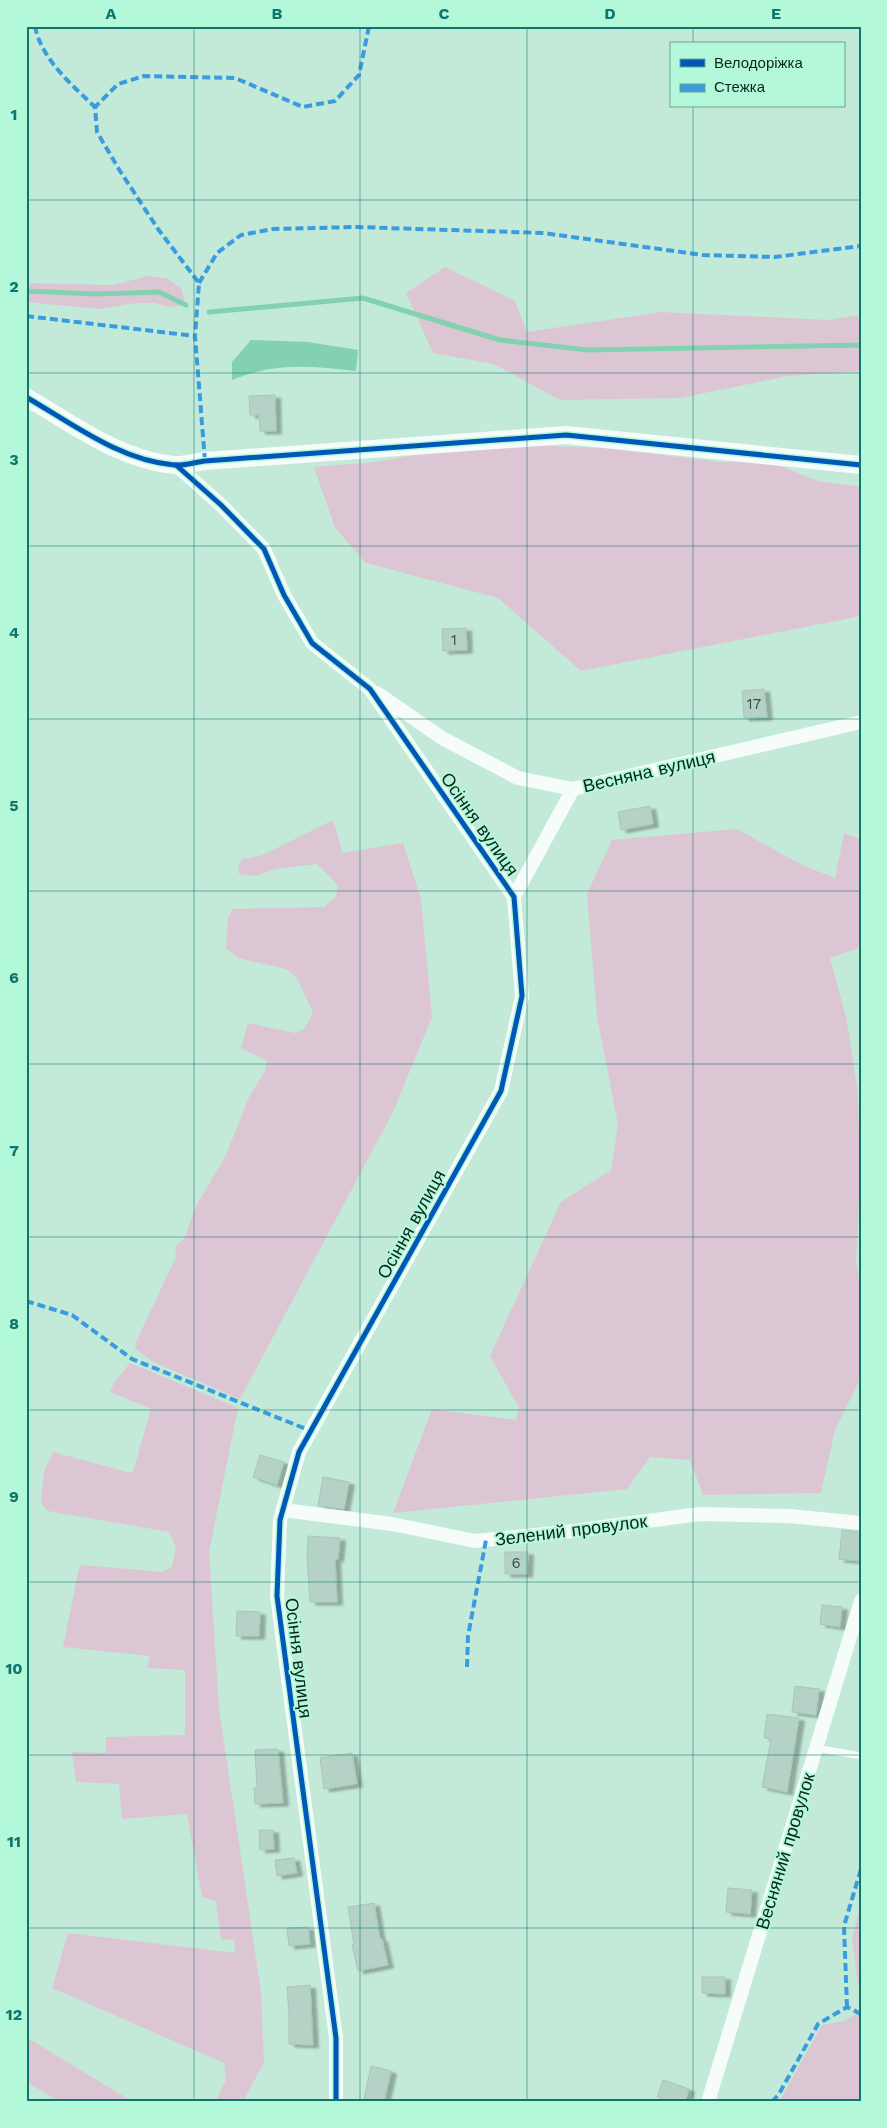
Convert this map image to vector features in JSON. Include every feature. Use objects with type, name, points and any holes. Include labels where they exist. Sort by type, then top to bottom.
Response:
[{"type":"street","points":[[26,396],[115,450],[148,460],[176,465],[205,460],[566,435],[861,466]]},
{"type":"street","name":"Осіння вулиця","points":[[176,465],[221,505],[264,549],[284,595],[312,643],[370,689],[514,897],[522,996],[501,1091],[299,1452],[280,1520],[277,1596],[336,2038],[336,2102]]},
{"type":"street","name":"Весняна вулиця","points":[[370,689],[442,738],[518,778],[573,789],[861,722]]},
{"type":"street","points":[[514,897],[573,789]]},
{"type":"street","name":"Зелений провулок","points":[[283,1510],[392,1524],[475,1541],[574,1532],[699,1514],[789,1516],[861,1524]]},
{"type":"street","name":"Весняний провулок","points":[[708,2102],[861,1601]]},
{"type":"lane","points":[[816,1748],[861,1756]]},
{"type":"shaded area","points":[[445,267],[515,301],[527,332],[661,312],[829,320],[861,315],[861,371],[788,376],[680,398],[560,400],[494,364],[433,353],[406,293]]},
{"type":"shaded area","points":[[148,276],[166,278],[181,288],[186,305],[168,307],[155,303],[136,303],[99,309],[26,302],[26,283],[113,285]]},
{"type":"shaded area","points":[[251,340],[308,342],[358,350],[356,371],[308,367],[278,368],[263,370],[232,380],[232,362]]},
{"type":"shaded area","points":[[524,445],[603,448],[721,462],[768,461],[818,481],[861,487],[861,616],[581,671],[498,598],[366,563],[335,528],[314,467],[376,462],[431,452]]},
{"type":"shaded area","points":[[333,820],[343,853],[403,843],[421,899],[432,1017],[393,1112],[240,1399],[153,1362],[136,1349],[135,1344],[176,1257],[175,1247],[185,1237],[195,1208],[226,1155],[249,1097],[265,1071],[267,1061],[241,1048],[248,1023],[295,1033],[304,1029],[313,1013],[297,978],[286,969],[238,958],[226,948],[228,919],[232,909],[324,907],[336,896],[338,885],[317,864],[276,869],[256,876],[239,874],[238,867],[242,859],[263,855]]},
{"type":"shaded area","points":[[737,829],[802,865],[835,878],[844,833],[861,839],[861,947],[830,958],[846,1017],[857,1086],[861,1164],[856,1262],[861,1290],[861,1377],[835,1430],[821,1493],[703,1495],[690,1460],[650,1457],[627,1489],[393,1513],[432,1409],[516,1420],[519,1408],[490,1356],[561,1202],[611,1170],[618,1125],[597,1016],[587,894],[612,840]]},
{"type":"shaded area","points":[[130,1363],[238,1408],[209,1552],[219,1708],[261,1992],[264,2062],[243,2102],[215,2102],[226,2080],[224,2063],[52,1988],[68,1933],[235,1953],[234,1940],[221,1939],[216,1901],[202,1897],[187,1814],[122,1819],[119,1784],[76,1782],[72,1752],[106,1753],[106,1737],[185,1735],[185,1670],[147,1668],[150,1656],[63,1647],[79,1568],[83,1565],[163,1572],[172,1567],[176,1547],[169,1532],[48,1511],[41,1504],[44,1472],[53,1452],[131,1473],[134,1469],[151,1409],[110,1392],[114,1383]]},
{"type":"shaded area","points":[[861,1905],[861,1990],[858,1984],[852,1938]]},
{"type":"shaded area","points":[[861,2011],[861,2102],[779,2102],[822,2025],[844,2021]]},
{"type":"shaded area","points":[[26,2037],[133,2102],[61,2102],[26,2082]]},
{"type":"building","points":[[275,395],[276,431],[260,431],[259,415],[250,415],[249,396]]},
{"type":"building","points":[[466,628],[467,650],[443,651],[442,629]]},
{"type":"building","points":[[764,689],[767,717],[744,718],[742,691]]},
{"type":"building","points":[[650,806],[653,824],[621,830],[618,812]]},
{"type":"building","points":[[260,1455],[284,1462],[277,1485],[253,1477]]},
{"type":"building","points":[[323,1477],[349,1482],[344,1509],[318,1506]]},
{"type":"building","points":[[842,1530],[861,1532],[861,1561],[839,1559]]},
{"type":"building","points":[[308,1536],[340,1538],[338,1559],[335,1559],[337,1602],[310,1602],[307,1557]]},
{"type":"building","points":[[505,1552],[528,1552],[527,1574],[505,1574]]},
{"type":"building","points":[[822,1605],[842,1607],[840,1627],[820,1624]]},
{"type":"building","points":[[237,1611],[260,1612],[259,1636],[236,1636]]},
{"type":"building","points":[[795,1686],[819,1689],[816,1715],[792,1712]]},
{"type":"building","points":[[767,1714],[799,1718],[787,1792],[762,1787],[771,1739],[764,1738]]},
{"type":"building","points":[[278,1749],[283,1803],[255,1804],[254,1788],[257,1788],[255,1750]]},
{"type":"building","points":[[352,1753],[357,1784],[324,1789],[320,1758]]},
{"type":"building","points":[[259,1830],[273,1830],[274,1849],[260,1850]]},
{"type":"building","points":[[294,1858],[297,1873],[277,1876],[275,1860]]},
{"type":"building","points":[[728,1888],[752,1890],[750,1914],[726,1912]]},
{"type":"building","points":[[374,1903],[380,1939],[382,1939],[388,1965],[358,1971],[352,1945],[354,1945],[348,1907]]},
{"type":"building","points":[[308,1927],[310,1944],[289,1946],[287,1928]]},
{"type":"building","points":[[702,1977],[725,1977],[725,1994],[702,1993]]},
{"type":"building","points":[[310,1985],[313,2045],[289,2044],[287,1987]]},
{"type":"building","points":[[371,2066],[391,2071],[384,2102],[364,2099]]},
{"type":"building","points":[[663,2080],[689,2089],[685,2102],[672,2102],[657,2097]]},
{"type":"waterway","points":[[26,291],[96,294],[159,292],[186,305]]},
{"type":"waterway","points":[[209,312],[363,298],[500,340],[588,350],[861,345]]},
{"type":"marked path","points":[[35,26],[38,38],[59,71],[95,107]]},
{"type":"marked path","points":[[205,461],[195,336],[199,283],[158,229],[120,171],[97,132],[95,107],[118,84],[144,76],[235,78],[303,107],[335,101],[359,75],[369,26]]},
{"type":"marked path","points":[[199,283],[217,253],[241,235],[273,229],[356,227],[543,233],[703,255],[775,257],[861,246]]},
{"type":"marked path","points":[[26,316],[195,336]]},
{"type":"marked path","points":[[26,1301],[72,1315],[132,1359],[311,1431]]},
{"type":"marked path","points":[[467,1667],[468,1636],[486,1540]]},
{"type":"marked path","points":[[847,2007],[844,1926],[861,1869]]},
{"type":"marked path","points":[[772,2102],[779,2094],[818,2024],[847,2007],[861,2014]]},
{"type":"cycle path","points":[[26,397],[115,448],[154,462],[174,465],[205,461],[566,435],[861,465]]},
{"type":"cycle path","points":[[176,465],[221,505],[264,549],[284,595],[312,643],[370,689],[514,897],[522,996],[501,1091],[299,1452],[280,1520],[277,1596],[336,2038],[336,2102]]}]
